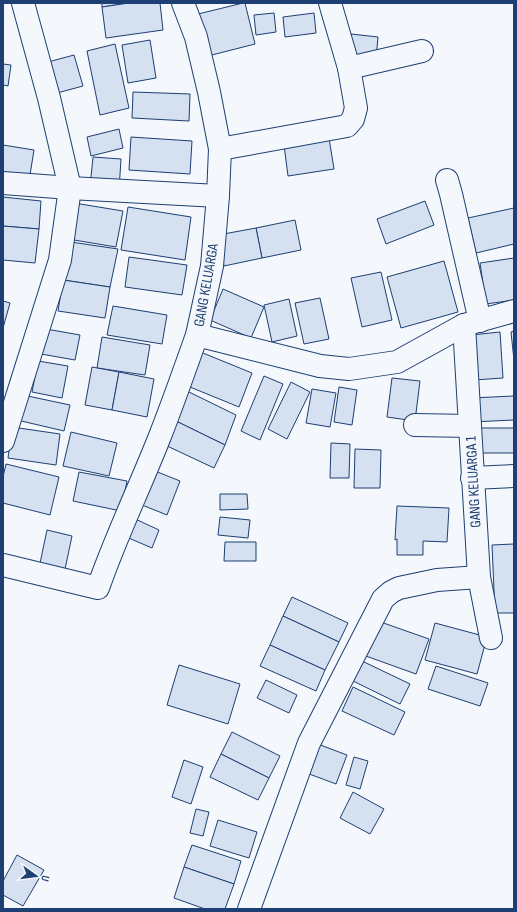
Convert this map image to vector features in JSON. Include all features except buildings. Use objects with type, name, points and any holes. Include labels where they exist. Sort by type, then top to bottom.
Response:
[{"type":"street","points":[[3,441],[60,260],[70,188],[49,98],[23,3]]},
{"type":"street","name":"GANG KELUARGA","points":[[183,3],[196,37],[220,149],[218,196],[212,266],[197,335],[320,366],[349,369],[397,362],[472,323],[514,311]]},
{"type":"street","points":[[220,149],[347,126],[353,119],[356,108],[349,68],[330,3]]},
{"type":"street","points":[[349,68],[422,51]]},
{"type":"street","name":"GANG KELUARGA 1","points":[[447,180],[451,194],[472,323],[470,426],[472,478],[479,577],[491,638]]},
{"type":"street","points":[[3,183],[218,196]]},
{"type":"street","points":[[3,564],[98,588],[115,541],[139,489],[161,434],[197,335]]},
{"type":"street","points":[[415,425],[470,426]]},
{"type":"street","points":[[472,478],[514,476]]},
{"type":"street","points":[[249,909],[309,743],[383,600],[391,592],[399,588],[437,580],[479,577]]}]
